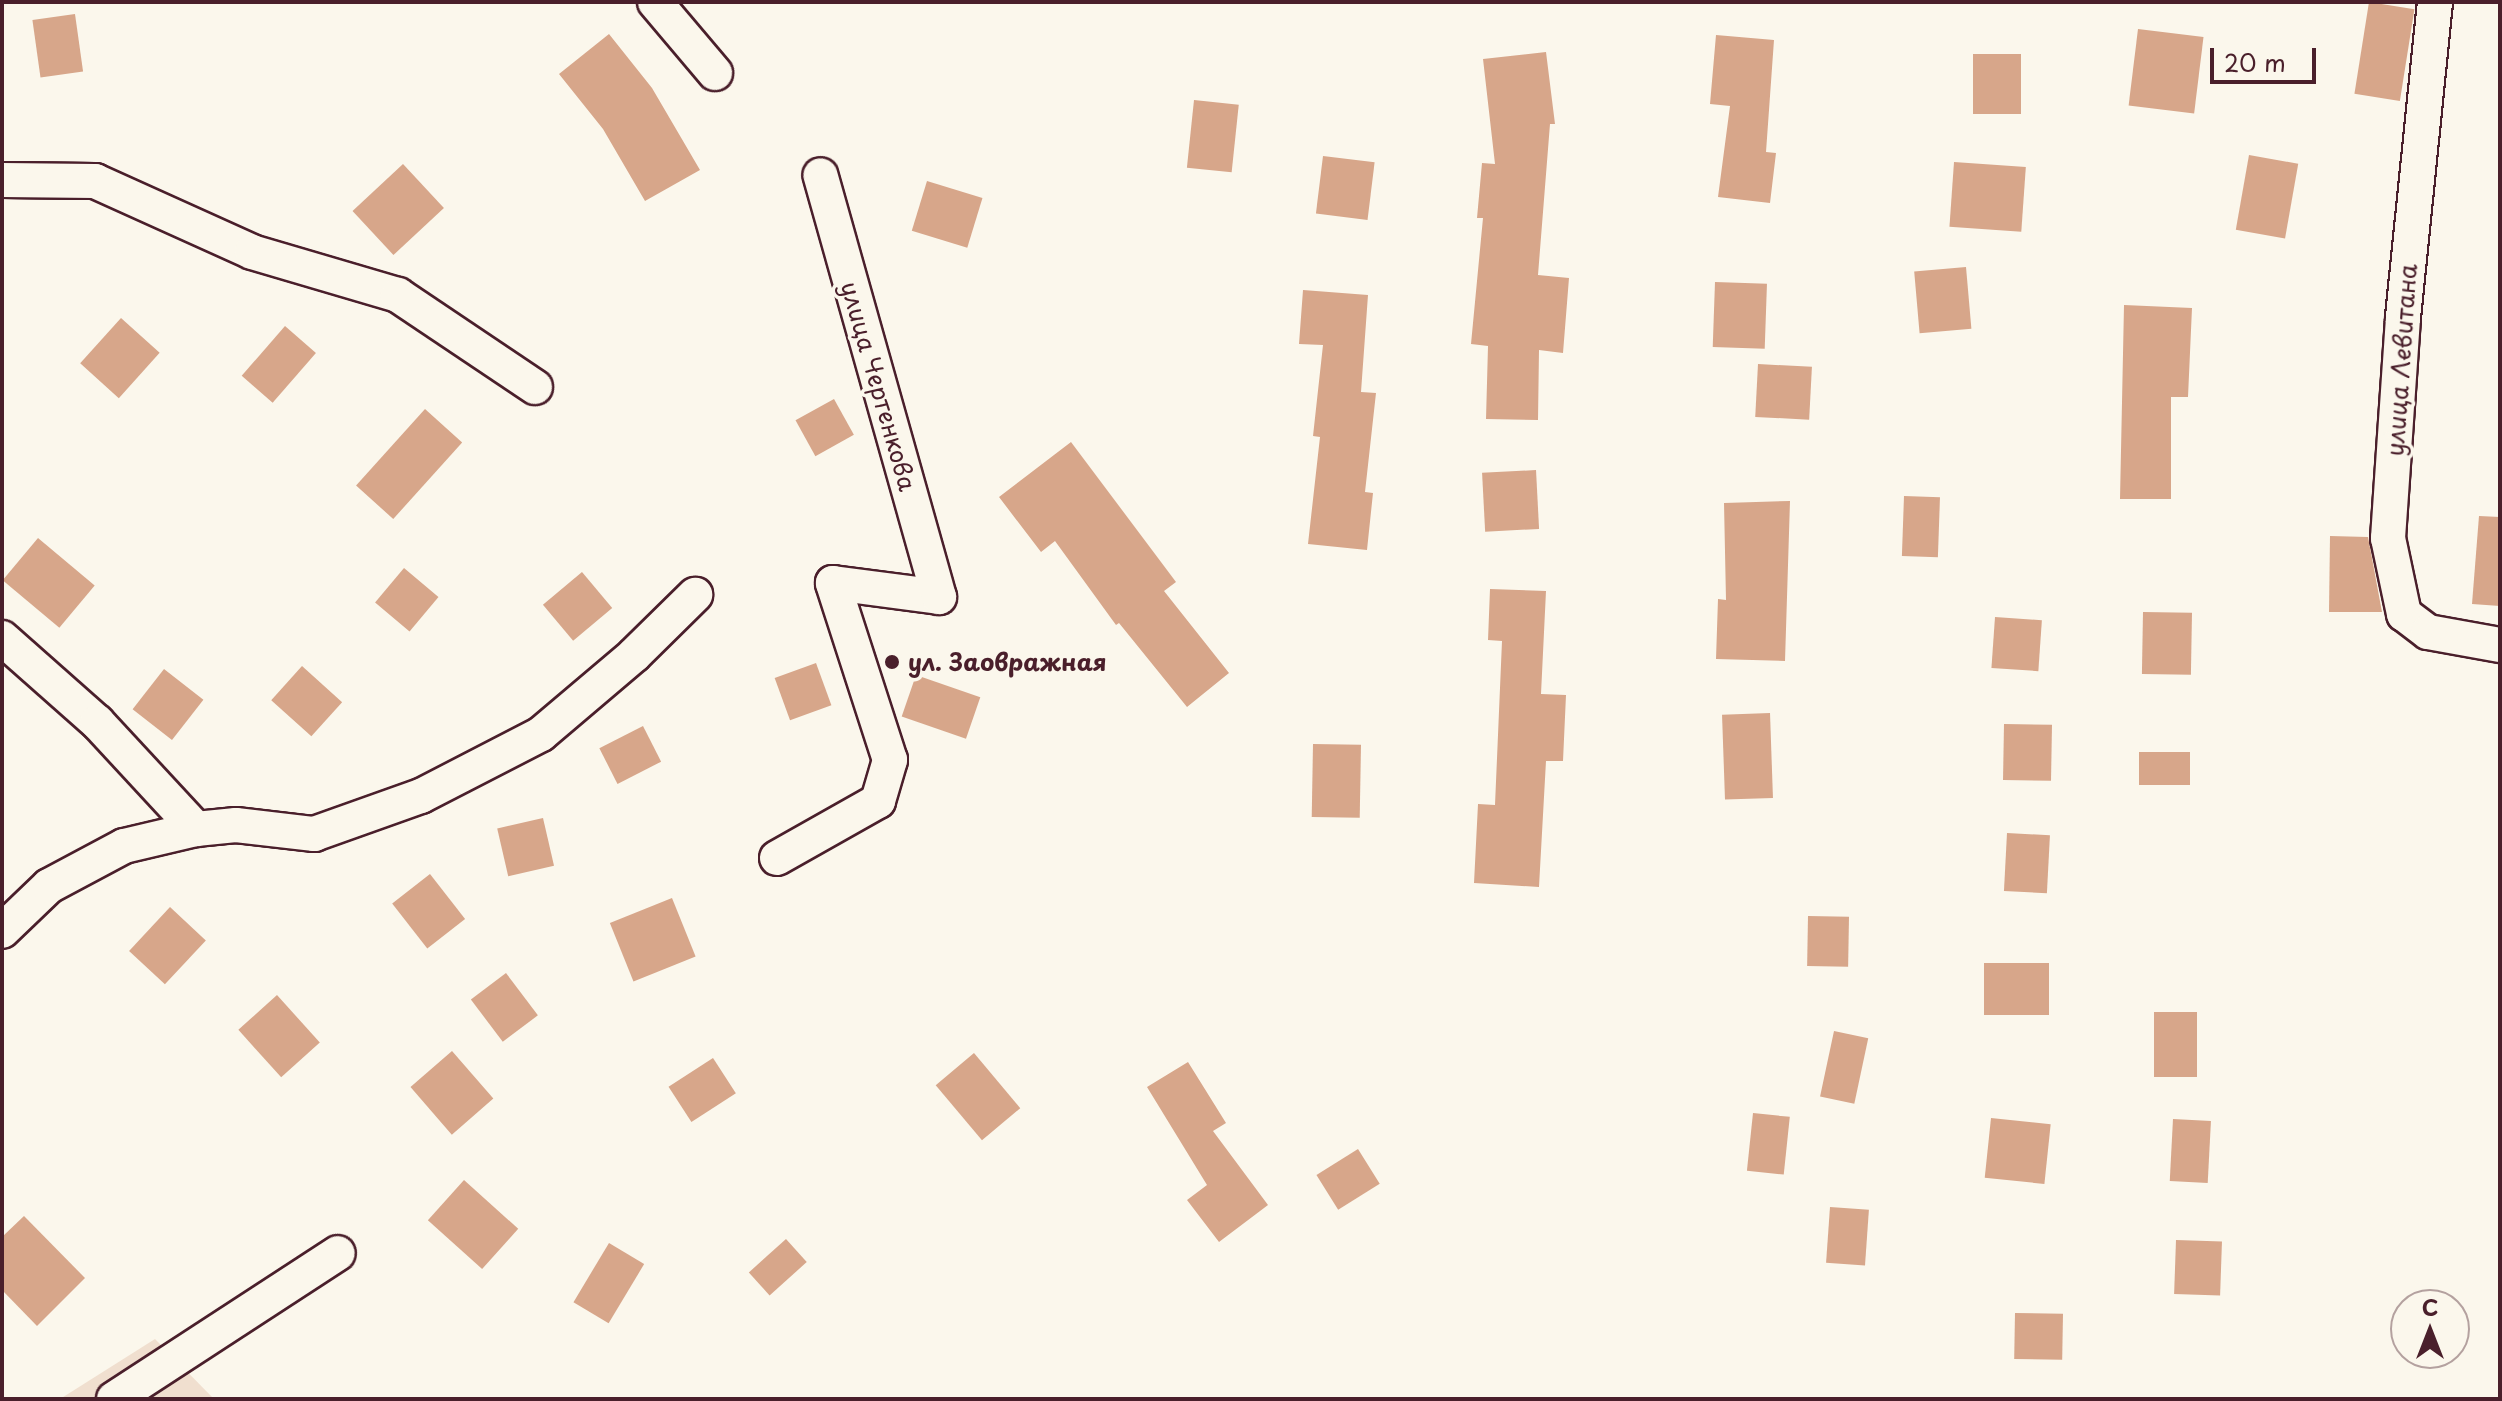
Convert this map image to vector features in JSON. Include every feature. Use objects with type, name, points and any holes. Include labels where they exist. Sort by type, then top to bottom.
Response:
[{"type":"street","points":[[655,2],[715,73]]},
{"type":"street","name":"улица Левитана","points":[[2435,2],[2403,318],[2388,538],[2404,614],[2428,632],[2500,645]]},
{"type":"street","name":"улица Чертенкова","points":[[777,858],[878,801],[890,760],[833,583],[939,597],[820,175]]},
{"type":"street","points":[[2,180],[95,181],[252,252],[398,295],[535,387]]},
{"type":"street","points":[[2,931],[49,886],[124,846],[196,829],[236,825],[314,834],[421,796],[541,734],[634,655],[695,595]]},
{"type":"street","points":[[2,638],[97,722],[196,829]]},
{"type":"street","points":[[114,1399],[338,1253]]},
{"type":"shaded area","points":[[155,1339],[214,1399],[60,1399]]},
{"type":"building","points":[[2369,2],[2414,9],[2400,101],[2354,94]]},
{"type":"building","points":[[75,14],[83,71],[40,77],[32,20]]},
{"type":"building","points":[[2138,29],[2204,37],[2194,113],[2129,105]]},
{"type":"building","points":[[609,34],[652,88],[700,170],[645,201],[603,129],[559,74]]},
{"type":"building","points":[[1716,35],[1774,40],[1766,152],[1776,153],[1770,203],[1718,197],[1730,106],[1710,104]]},
{"type":"building","points":[[1546,52],[1555,124],[1550,124],[1538,275],[1569,278],[1563,353],[1539,350],[1538,420],[1486,419],[1488,346],[1471,344],[1483,218],[1477,218],[1482,163],[1495,164],[1483,59]]},
{"type":"building","points":[[1973,54],[2021,54],[2021,114],[1973,114]]},
{"type":"building","points":[[1194,100],[1239,105],[1232,172],[1187,168]]},
{"type":"building","points":[[2249,155],[2298,164],[2285,239],[2236,230]]},
{"type":"building","points":[[1323,156],[1375,162],[1368,220],[1316,214]]},
{"type":"building","points":[[1954,162],[2026,167],[2021,232],[1949,227]]},
{"type":"building","points":[[403,164],[444,208],[393,255],[353,211]]},
{"type":"building","points":[[927,181],[982,198],[967,248],[912,231]]},
{"type":"building","points":[[1966,267],[1971,329],[1920,333],[1914,272]]},
{"type":"building","points":[[1715,282],[1767,284],[1765,349],[1713,347]]},
{"type":"building","points":[[1303,290],[1368,295],[1361,392],[1376,393],[1365,492],[1373,493],[1367,550],[1308,544],[1320,437],[1313,436],[1323,345],[1299,344]]},
{"type":"building","points":[[2124,305],[2192,308],[2188,397],[2171,397],[2171,499],[2120,499]]},
{"type":"building","points":[[121,318],[160,353],[119,398],[80,363]]},
{"type":"building","points":[[285,326],[316,353],[273,403],[242,376]]},
{"type":"building","points":[[1758,364],[1812,367],[1809,420],[1755,417]]},
{"type":"building","points":[[834,399],[854,435],[815,456],[796,420]]},
{"type":"building","points":[[425,409],[462,442],[393,519],[356,486]]},
{"type":"building","points":[[1071,442],[1176,582],[1164,591],[1229,673],[1187,707],[1119,623],[1116,625],[1055,541],[1041,552],[999,497]]},
{"type":"building","points":[[1536,470],[1539,529],[1485,532],[1482,473]]},
{"type":"building","points":[[1904,496],[1940,497],[1938,557],[1902,556]]},
{"type":"building","points":[[1790,501],[1785,661],[1716,659],[1718,599],[1726,600],[1724,503]]},
{"type":"building","points":[[2479,516],[2500,517],[2500,606],[2472,604]]},
{"type":"building","points":[[2330,536],[2368,537],[2382,612],[2329,612]]},
{"type":"building","points":[[38,538],[95,586],[59,628],[3,580]]},
{"type":"building","points":[[404,568],[438,597],[410,631],[375,602]]},
{"type":"building","points":[[582,572],[612,608],[573,641],[543,605]]},
{"type":"building","points":[[1490,589],[1546,591],[1541,694],[1566,695],[1563,761],[1546,761],[1539,887],[1474,883],[1478,804],[1495,805],[1502,641],[1488,640]]},
{"type":"building","points":[[2143,612],[2192,613],[2191,675],[2142,674]]},
{"type":"building","points":[[1995,617],[2042,620],[2038,671],[1991,668]]},
{"type":"building","points":[[816,663],[831,705],[790,720],[775,678]]},
{"type":"building","points":[[302,666],[342,702],[311,736],[271,700]]},
{"type":"building","points":[[164,669],[203,700],[172,740],[133,709]]},
{"type":"building","points":[[916,675],[980,697],[966,739],[902,717]]},
{"type":"building","points":[[1770,713],[1773,798],[1725,800],[1722,715]]},
{"type":"building","points":[[2004,724],[2052,725],[2051,781],[2003,780]]},
{"type":"building","points":[[643,726],[661,762],[618,784],[599,748]]},
{"type":"building","points":[[1313,744],[1361,745],[1360,818],[1312,817]]},
{"type":"building","points":[[2139,752],[2190,752],[2190,785],[2139,785]]},
{"type":"building","points":[[543,818],[554,866],[508,876],[497,829]]},
{"type":"building","points":[[2007,833],[2050,835],[2047,893],[2004,891]]},
{"type":"building","points":[[430,874],[465,919],[427,948],[392,904]]},
{"type":"building","points":[[672,898],[696,956],[633,982],[610,923]]},
{"type":"building","points":[[170,907],[206,940],[165,984],[129,951]]},
{"type":"building","points":[[1808,916],[1849,917],[1848,967],[1807,966]]},
{"type":"building","points":[[1984,963],[2049,963],[2049,1015],[1984,1015]]},
{"type":"building","points":[[506,973],[538,1015],[503,1042],[471,999]]},
{"type":"building","points":[[277,995],[320,1043],[281,1077],[238,1030]]},
{"type":"building","points":[[2154,1012],[2197,1012],[2197,1077],[2154,1077]]},
{"type":"building","points":[[1834,1031],[1868,1038],[1854,1104],[1820,1097]]},
{"type":"building","points":[[452,1051],[493,1099],[452,1135],[410,1087]]},
{"type":"building","points":[[974,1053],[1020,1108],[982,1140],[936,1085]]},
{"type":"building","points":[[713,1058],[736,1093],[691,1122],[669,1087]]},
{"type":"building","points":[[1188,1062],[1226,1123],[1213,1131],[1268,1205],[1219,1242],[1187,1200],[1207,1185],[1147,1087]]},
{"type":"building","points":[[1753,1113],[1790,1117],[1784,1175],[1747,1171]]},
{"type":"building","points":[[1991,1118],[2051,1124],[2044,1184],[1985,1178]]},
{"type":"building","points":[[2173,1119],[2211,1121],[2208,1183],[2170,1181]]},
{"type":"building","points":[[1358,1149],[1380,1184],[1338,1210],[1316,1175]]},
{"type":"building","points":[[464,1180],[518,1229],[482,1269],[428,1220]]},
{"type":"building","points":[[1830,1207],[1869,1210],[1865,1266],[1826,1263]]},
{"type":"building","points":[[24,1216],[85,1278],[37,1326],[2,1290],[2,1237]]},
{"type":"building","points":[[786,1239],[807,1262],[770,1295],[749,1272]]},
{"type":"building","points":[[2176,1240],[2222,1242],[2220,1296],[2174,1294]]},
{"type":"building","points":[[609,1243],[644,1264],[609,1323],[573,1302]]},
{"type":"building","points":[[2015,1313],[2063,1314],[2062,1360],[2014,1359]]},
{"type":"place","name":"ул. Заовражная","points":[[892,662]]}]
